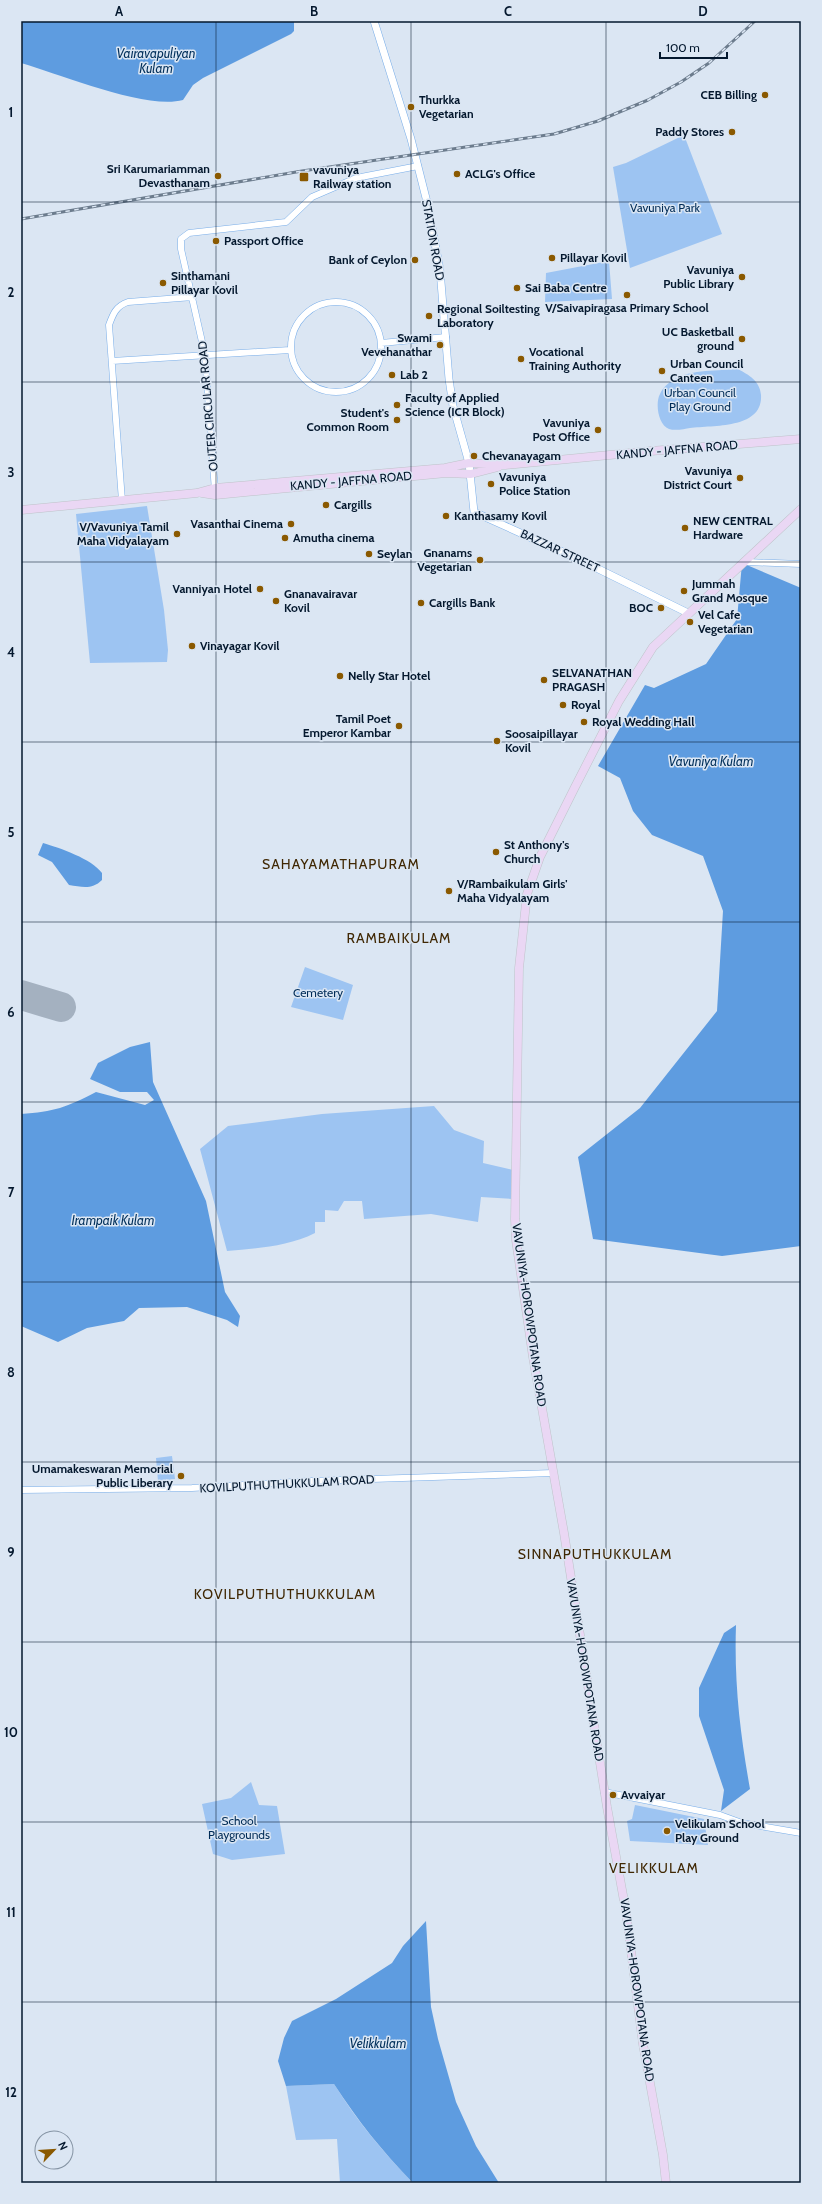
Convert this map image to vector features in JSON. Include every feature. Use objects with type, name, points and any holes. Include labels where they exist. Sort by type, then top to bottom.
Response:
[{"type":"highway","name":"KANDY - JAFFNA ROAD","points":[[21,510],[387,475],[446,468],[469,463],[505,465],[801,439]]},
{"type":"highway","name":"KANDY - JAFFNA ROAD","points":[[387,475],[446,473],[471,474],[505,465]]},
{"type":"highway","name":"VAVUNIYA-HOROWPOTANA ROAD","points":[[666,2183],[663,2155],[643,2044],[626,1912],[604,1792],[533,1357],[516,1240],[519,968],[527,894],[540,857],[619,701],[653,647],[742,563],[746,562],[801,509]]},
{"type":"main road","name":"STATION ROAD","points":[[374,21],[418,166],[440,270],[449,380],[453,406],[469,463]]},
{"type":"main road","name":"BAZZAR STREET","points":[[469,463],[474,512],[688,613]]},
{"type":"street","name":"OUTER CIRCULAR ROAD","points":[[215,491],[205,355],[180,244],[185,235],[189,233],[286,222],[312,196],[356,178],[418,166]]},
{"type":"street","points":[[122,501],[109,325],[113,312],[122,304],[128,302],[193,297]]},
{"type":"street","points":[[340,301],[355,306],[368,315],[377,328],[381,343],[380,358],[375,371],[365,382],[353,389],[339,393],[318,389],[301,376],[293,364],[290,350],[292,334],[298,320],[310,309],[324,302],[340,301]]},
{"type":"street","points":[[381,343],[446,337]]},
{"type":"street","points":[[112,361],[290,350]]},
{"type":"street","points":[[746,562],[801,564]]},
{"type":"street","name":"KOVILPUTHUTHUKKULAM ROAD","points":[[21,1490],[192,1488],[311,1481],[553,1473]]},
{"type":"street","points":[[604,1792],[720,1815],[742,1823],[801,1833]]},
{"type":"green space","name":"Vavuniya Park","points":[[684,135],[722,234],[630,268],[613,167],[626,163]]},
{"type":"green space","points":[[609,261],[612,299],[545,302],[546,273]]},
{"type":"green space","name":"Urban Council Play Ground","points":[[738,369],[753,379],[759,386],[761,395],[760,406],[754,414],[746,420],[724,425],[680,430],[665,427],[658,413],[658,398],[666,385],[682,376],[697,372]]},
{"type":"green space","points":[[147,506],[164,610],[168,650],[167,662],[90,663],[76,514]]},
{"type":"green space","name":"Cemetery","points":[[305,967],[353,985],[343,1020],[291,1007]]},
{"type":"green space","points":[[434,1106],[454,1130],[484,1141],[483,1163],[513,1170],[513,1199],[481,1197],[478,1222],[431,1214],[364,1219],[362,1201],[344,1201],[338,1211],[325,1210],[325,1222],[315,1222],[315,1233],[304,1238],[261,1248],[227,1251],[200,1149],[228,1126],[322,1114]]},
{"type":"green space","points":[[172,1456],[175,1479],[158,1481],[156,1458]]},
{"type":"green space","name":"School Playgrounds","points":[[251,1782],[259,1805],[277,1806],[285,1854],[232,1860],[213,1854],[202,1804],[231,1798]]},
{"type":"green space","name":"Velikulam School Play Ground","points":[[635,1805],[704,1819],[708,1845],[630,1841],[627,1821],[632,1819]]},
{"type":"green space","points":[[334,2084],[371,2136],[413,2183],[340,2183],[337,2139],[296,2140],[286,2086]]},
{"type":"water","name":"Vairavapuliyan Kulam","points":[[21,21],[294,21],[294,31],[291,34],[203,78],[193,85],[183,100],[167,102],[125,96],[21,63]]},
{"type":"water","name":"Vavuniya Kulam","points":[[742,563],[801,588],[801,1246],[722,1256],[593,1239],[578,1157],[640,1108],[717,1011],[723,911],[703,856],[652,835],[633,811],[620,778],[598,766],[645,685],[654,688],[706,664],[737,619]]},
{"type":"water","points":[[43,843],[67,851],[91,863],[102,873],[102,880],[91,887],[69,885],[52,862],[38,855]]},
{"type":"water","name":"Irampaik Kulam","points":[[150,1042],[153,1082],[206,1201],[225,1292],[240,1316],[238,1327],[227,1320],[187,1307],[139,1308],[124,1321],[87,1328],[58,1342],[21,1326],[21,1114],[43,1112],[60,1108],[96,1092],[145,1105],[154,1100],[147,1092],[120,1092],[90,1079],[98,1063],[130,1047]]},
{"type":"water","points":[[736,1625],[738,1707],[750,1789],[721,1811],[724,1790],[699,1716],[699,1688],[724,1633]]},
{"type":"water","name":"Velikkulam","points":[[426,1921],[431,2007],[438,2039],[456,2102],[476,2146],[499,2183],[413,2183],[371,2135],[352,2111],[334,2084],[286,2086],[278,2061],[284,2038],[292,2021],[336,1999],[392,1963],[403,1946]]},
{"type":"runway","points":[[21,995],[61,1007]]},
{"type":"railway","points":[[21,219],[302,171],[554,134],[598,121],[648,100],[681,82],[709,63],[755,21]]},
{"type":"place","name":"CEB Billing","points":[[765,95]]},
{"type":"place","name":"Thurkka Vegetarian","points":[[411,107]]},
{"type":"place","name":"Paddy Stores","points":[[732,132]]},
{"type":"place","name":"ACLG's Office","points":[[457,174]]},
{"type":"place","name":"Sri Karumariamman Devasthanam","points":[[218,176]]},
{"type":"place","name":"vavuniya Railway station","points":[[304,177]]},
{"type":"place","name":"Passport Office","points":[[216,241]]},
{"type":"place","name":"Pillayar Kovil","points":[[552,258]]},
{"type":"place","name":"Bank of Ceylon","points":[[415,260]]},
{"type":"place","name":"Vavuniya Public Library","points":[[742,277]]},
{"type":"place","name":"Sinthamani Pillayar Kovil","points":[[163,283]]},
{"type":"place","name":"Sai Baba Centre","points":[[517,288]]},
{"type":"place","name":"V/Saivapiragasa Primary School","points":[[627,295]]},
{"type":"place","name":"Regional Soiltesting Laboratory","points":[[429,316]]},
{"type":"place","name":"UC Basketball ground","points":[[742,339]]},
{"type":"place","name":"Swami Vevehanathar","points":[[440,345]]},
{"type":"place","name":"Vocational Training Authority","points":[[521,359]]},
{"type":"place","name":"Urban Council Canteen","points":[[662,371]]},
{"type":"place","name":"Lab 2","points":[[392,375]]},
{"type":"place","name":"Faculty of Applied Science (ICR Block)","points":[[397,405]]},
{"type":"place","name":"Student's Common Room","points":[[397,420]]},
{"type":"place","name":"Vavuniya Post Office","points":[[598,430]]},
{"type":"place","name":"Chevanayagam","points":[[474,456]]},
{"type":"place","name":"Vavuniya District Court","points":[[740,478]]},
{"type":"place","name":"Vavuniya Police Station","points":[[491,484]]},
{"type":"place","name":"Cargills","points":[[326,505]]},
{"type":"place","name":"Kanthasamy Kovil","points":[[446,516]]},
{"type":"place","name":"Vasanthai Cinema","points":[[291,524]]},
{"type":"place","name":"NEW CENTRAL Hardware","points":[[685,528]]},
{"type":"place","name":"V/Vavuniya Tamil Maha Vidyalayam","points":[[177,534]]},
{"type":"place","name":"Amutha cinema","points":[[285,538]]},
{"type":"place","name":"Seylan","points":[[369,554]]},
{"type":"place","name":"Gnanams Vegetarian","points":[[480,560]]},
{"type":"place","name":"Vanniyan Hotel","points":[[260,589]]},
{"type":"place","name":"Jummah Grand Mosque","points":[[684,591]]},
{"type":"place","name":"Gnanavairavar Kovil","points":[[276,601]]},
{"type":"place","name":"Cargills Bank","points":[[421,603]]},
{"type":"place","name":"BOC","points":[[661,608]]},
{"type":"place","name":"Vel Cafe Vegetarian","points":[[690,622]]},
{"type":"place","name":"Vinayagar Kovil","points":[[192,646]]},
{"type":"place","name":"Nelly Star Hotel","points":[[340,676]]},
{"type":"place","name":"SELVANATHAN PRAGASH","points":[[544,680]]},
{"type":"place","name":"Royal","points":[[563,705]]},
{"type":"place","name":"Royal Wedding Hall","points":[[584,722]]},
{"type":"place","name":"Tamil Poet Emperor Kambar","points":[[399,726]]},
{"type":"place","name":"Soosaipillayar Kovil","points":[[497,741]]},
{"type":"place","name":"St Anthony's Church","points":[[496,852]]},
{"type":"place","name":"V/Rambaikulam Girls' Maha Vidyalayam","points":[[449,891]]},
{"type":"place","name":"Umamakeswaran Memorial Public Liberary","points":[[181,1476]]},
{"type":"place","name":"Avvaiyar","points":[[613,1795]]},
{"type":"place","name":"Velikulam School Play Ground","points":[[667,1831]]},
{"type":"district","name":"SAHAYAMATHAPURAM","points":[[341,864]]},
{"type":"district","name":"RAMBAIKULAM","points":[[399,938]]},
{"type":"district","name":"SINNAPUTHUKKULAM","points":[[595,1554]]},
{"type":"district","name":"KOVILPUTHUTHUKKULAM","points":[[285,1594]]},
{"type":"district","name":"VELIKKULAM","points":[[654,1868]]}]
